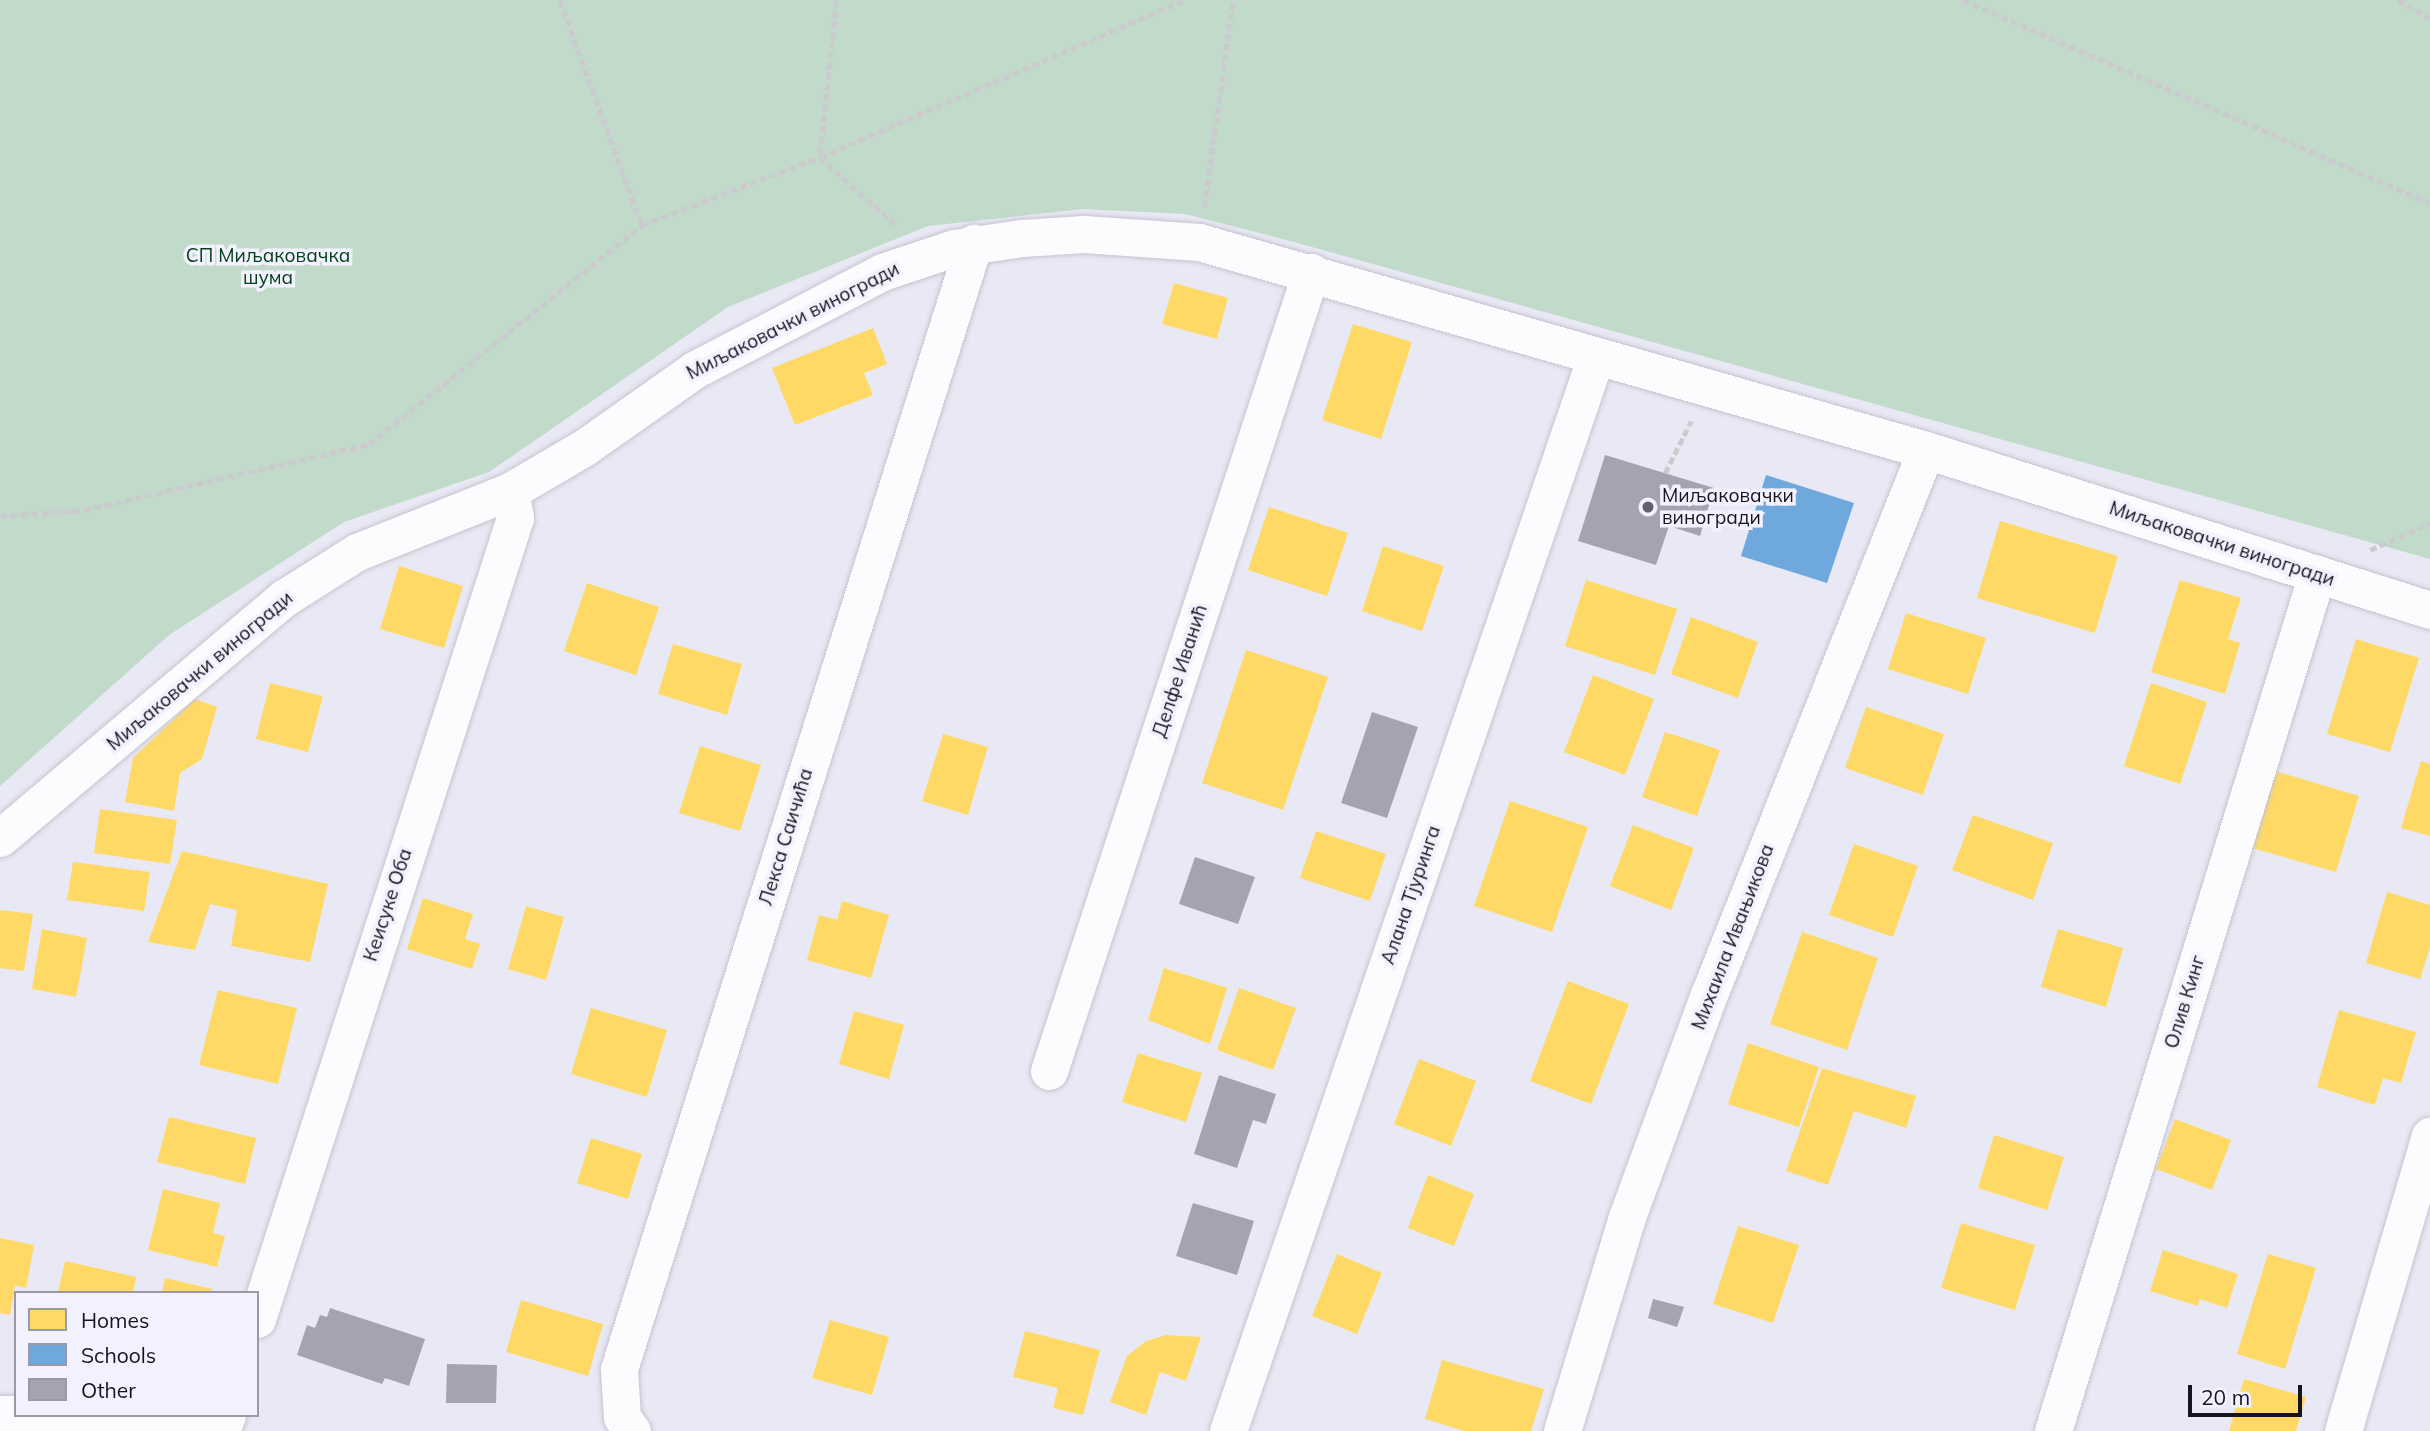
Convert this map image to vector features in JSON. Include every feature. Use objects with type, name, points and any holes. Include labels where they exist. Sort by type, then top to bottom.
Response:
[{"type":"street","name":"Миљаковачки виногради","points":[[0,838],[284,598],[386,538],[510,491],[584,447],[694,370],[882,272],[928,254],[974,243],[1084,234],[1199,242],[1311,272],[1595,359],[1926,450],[2430,610]]},
{"type":"street","name":"Лекса Саичића","points":[[632,1431],[622,1417],[619,1369],[974,243]]},
{"type":"street","name":"Делфе Иванић","points":[[1049,1071],[1311,272]]},
{"type":"street","name":"Алана Тјуринга","points":[[1228,1431],[1595,359]]},
{"type":"street","name":"Михаила Ивањикова","points":[[1562,1431],[1628,1217],[1710,992],[1926,450]]},
{"type":"street","name":"Кеисуке Оба","points":[[259,1313],[515,518],[510,491]]},
{"type":"street","name":"Олив Кинг","points":[[2053,1431],[2317,573]]},
{"type":"street","points":[[2343,1431],[2430,1136]]},
{"type":"street","points":[[130,1417],[226,1419]]},
{"type":"path","points":[[560,0],[642,225]]},
{"type":"path","points":[[820,156],[837,0]]},
{"type":"path","points":[[0,516],[84,510],[369,444],[642,225],[820,156],[1185,0]]},
{"type":"path","points":[[1199,242],[1233,0]]},
{"type":"path","points":[[1963,0],[2430,203]]},
{"type":"path","points":[[2398,0],[2430,18]]},
{"type":"path","points":[[820,156],[928,254]]},
{"type":"path","points":[[1665,473],[1706,389]]},
{"type":"path","points":[[2317,573],[2430,523]]},
{"type":"green space","name":"СП Миљаковачка шума","points":[[0,0],[2430,0],[2430,559],[1294,242],[1185,214],[1083,209],[928,226],[728,307],[489,472],[344,522],[169,635],[0,786]]},
{"type":"building: Homes","points":[[1174,283],[1228,298],[1217,339],[1162,324]]},
{"type":"building: Homes","points":[[1353,324],[1412,342],[1381,439],[1322,420]]},
{"type":"building: Homes","points":[[873,328],[887,364],[864,373],[873,395],[795,425],[772,368]]},
{"type":"building: Homes","points":[[1269,507],[1348,533],[1327,596],[1248,570]]},
{"type":"building: Homes","points":[[2000,521],[2118,556],[2095,633],[1977,598]]},
{"type":"building: Homes","points":[[1383,546],[1444,566],[1422,631],[1362,611]]},
{"type":"building: Homes","points":[[399,566],[463,586],[444,648],[380,629]]},
{"type":"building: Homes","points":[[1586,580],[1677,609],[1655,675],[1565,646]]},
{"type":"building: Homes","points":[[2180,580],[2241,598],[2228,639],[2240,643],[2225,694],[2151,672]]},
{"type":"building: Homes","points":[[587,583],[659,607],[636,675],[564,651]]},
{"type":"building: Homes","points":[[1906,613],[1986,638],[1968,694],[1888,669]]},
{"type":"building: Homes","points":[[1691,617],[1758,642],[1738,698],[1671,674]]},
{"type":"building: Homes","points":[[2356,639],[2419,658],[2390,752],[2327,734]]},
{"type":"building: Homes","points":[[673,644],[742,664],[727,715],[658,694]]},
{"type":"building: Homes","points":[[1246,650],[1328,677],[1283,810],[1202,783]]},
{"type":"building: Homes","points":[[1593,675],[1654,699],[1625,775],[1564,752]]},
{"type":"building: Homes","points":[[270,683],[323,696],[308,752],[256,739]]},
{"type":"building: Homes","points":[[2151,683],[2207,702],[2180,784],[2124,766]]},
{"type":"building: Homes","points":[[195,699],[217,707],[202,759],[180,773],[174,811],[125,802],[133,758]]},
{"type":"building: Homes","points":[[1866,707],[1944,734],[1923,795],[1845,768]]},
{"type":"building: Homes","points":[[1665,732],[1720,750],[1697,816],[1642,797]]},
{"type":"building: Homes","points":[[943,734],[988,747],[968,815],[922,801]]},
{"type":"building: Homes","points":[[700,746],[761,765],[740,831],[679,813]]},
{"type":"building: Homes","points":[[2421,761],[2430,764],[2430,836],[2401,828]]},
{"type":"building: Homes","points":[[2275,771],[2359,796],[2336,872],[2252,848]]},
{"type":"building: Homes","points":[[1510,801],[1588,827],[1552,932],[1474,906]]},
{"type":"building: Homes","points":[[100,809],[177,820],[170,864],[94,853]]},
{"type":"building: Homes","points":[[1973,815],[2053,843],[2033,900],[1952,870]]},
{"type":"building: Homes","points":[[1633,825],[1694,848],[1671,910],[1610,886]]},
{"type":"building: Homes","points":[[1316,831],[1386,854],[1370,901],[1300,878]]},
{"type":"building: Homes","points":[[1854,844],[1918,866],[1893,937],[1829,915]]},
{"type":"building: Homes","points":[[182,851],[328,884],[310,962],[231,946],[237,910],[210,904],[195,950],[148,942]]},
{"type":"building: Homes","points":[[73,862],[150,872],[144,911],[67,900]]},
{"type":"building: Homes","points":[[2387,892],[2430,905],[2430,947],[2420,979],[2366,963]]},
{"type":"building: Homes","points":[[423,898],[473,914],[465,939],[480,944],[472,969],[407,949]]},
{"type":"building: Homes","points":[[842,901],[889,915],[871,978],[807,960],[819,915],[837,920]]},
{"type":"building: Homes","points":[[526,906],[564,917],[546,980],[508,969]]},
{"type":"building: Homes","points":[[0,910],[33,914],[24,971],[0,968]]},
{"type":"building: Homes","points":[[42,929],[87,938],[76,997],[32,989]]},
{"type":"building: Homes","points":[[2058,929],[2123,948],[2106,1007],[2041,987]]},
{"type":"building: Homes","points":[[1802,932],[1878,958],[1847,1050],[1770,1024]]},
{"type":"building: Homes","points":[[1164,968],[1227,988],[1210,1044],[1148,1020]]},
{"type":"building: Homes","points":[[1568,981],[1629,1004],[1591,1104],[1530,1081]]},
{"type":"building: Homes","points":[[1239,988],[1296,1008],[1273,1070],[1217,1050]]},
{"type":"building: Homes","points":[[218,990],[297,1008],[278,1084],[199,1065]]},
{"type":"building: Homes","points":[[591,1008],[667,1030],[647,1097],[571,1074]]},
{"type":"building: Homes","points":[[2339,1010],[2416,1032],[2401,1083],[2383,1078],[2375,1105],[2317,1087]]},
{"type":"building: Homes","points":[[854,1011],[904,1025],[889,1079],[839,1064]]},
{"type":"building: Homes","points":[[1748,1043],[1819,1067],[1799,1127],[1728,1104]]},
{"type":"building: Homes","points":[[1138,1053],[1202,1073],[1186,1122],[1122,1102]]},
{"type":"building: Homes","points":[[1419,1059],[1476,1081],[1451,1146],[1394,1124]]},
{"type":"building: Homes","points":[[1822,1068],[1916,1096],[1906,1128],[1854,1111],[1828,1185],[1786,1171]]},
{"type":"building: Homes","points":[[169,1117],[256,1138],[245,1184],[157,1162]]},
{"type":"building: Homes","points":[[2175,1119],[2231,1140],[2212,1190],[2156,1169]]},
{"type":"building: Homes","points":[[1994,1135],[2064,1157],[2047,1210],[1978,1188]]},
{"type":"building: Homes","points":[[591,1138],[642,1154],[628,1199],[577,1183]]},
{"type":"building: Homes","points":[[1428,1175],[1474,1194],[1454,1246],[1408,1228]]},
{"type":"building: Homes","points":[[163,1189],[220,1203],[213,1233],[225,1236],[217,1267],[148,1250]]},
{"type":"building: Homes","points":[[1961,1223],[2035,1245],[2015,1310],[1941,1288]]},
{"type":"building: Homes","points":[[1738,1226],[1799,1245],[1773,1323],[1713,1304]]},
{"type":"building: Homes","points":[[0,1238],[34,1245],[26,1288],[15,1285],[10,1315],[0,1313]]},
{"type":"building: Homes","points":[[2163,1250],[2238,1274],[2227,1308],[2200,1299],[2198,1306],[2150,1291]]},
{"type":"building: Homes","points":[[1337,1254],[1382,1273],[1357,1334],[1312,1316]]},
{"type":"building: Homes","points":[[2268,1254],[2316,1268],[2285,1369],[2237,1354]]},
{"type":"building: Homes","points":[[65,1261],[136,1277],[133,1291],[58,1291]]},
{"type":"building: Homes","points":[[165,1278],[212,1289],[212,1291],[162,1291]]},
{"type":"building: Homes","points":[[521,1300],[603,1324],[588,1376],[506,1352]]},
{"type":"building: Homes","points":[[830,1320],[889,1337],[872,1395],[812,1378]]},
{"type":"building: Homes","points":[[1025,1331],[1100,1350],[1083,1415],[1053,1408],[1058,1388],[1013,1377]]},
{"type":"building: Homes","points":[[1166,1335],[1201,1337],[1186,1381],[1160,1372],[1146,1415],[1110,1402],[1127,1356],[1146,1341]]},
{"type":"building: Homes","points":[[1442,1360],[1544,1389],[1531,1431],[1465,1431],[1425,1419]]},
{"type":"building: Homes","points":[[2244,1379],[2306,1397],[2296,1431],[2229,1431]]},
{"type":"building: Schools","points":[[1766,475],[1854,503],[1827,583],[1741,556]]},
{"type":"building: Other","name":"Миљаковачки виногради","points":[[1605,455],[1714,488],[1700,536],[1669,526],[1656,565],[1578,541]]},
{"type":"building: Other","points":[[1372,712],[1418,727],[1387,818],[1341,803]]},
{"type":"building: Other","points":[[1195,857],[1255,877],[1238,924],[1179,904]]},
{"type":"building: Other","points":[[1219,1075],[1276,1094],[1266,1124],[1253,1120],[1237,1168],[1194,1154]]},
{"type":"building: Other","points":[[1193,1203],[1254,1221],[1237,1275],[1176,1256]]},
{"type":"building: Other","points":[[1653,1299],[1684,1307],[1677,1327],[1648,1318]]},
{"type":"building: Other","points":[[330,1308],[425,1339],[409,1386],[385,1378],[382,1384],[297,1355],[307,1325],[315,1328],[320,1315],[327,1317]]},
{"type":"building: Other","points":[[447,1364],[497,1365],[496,1403],[446,1403]]},
{"type":"place","name":"Миљаковачки виногради","points":[[1648,507]]}]
